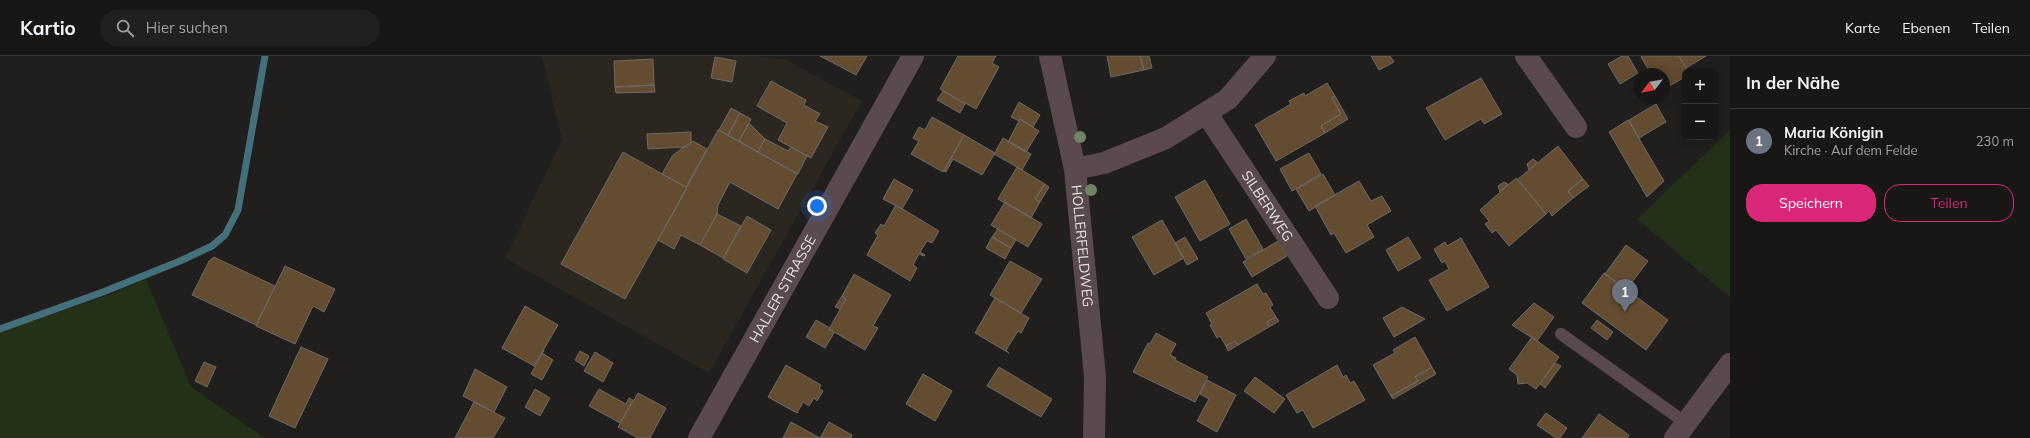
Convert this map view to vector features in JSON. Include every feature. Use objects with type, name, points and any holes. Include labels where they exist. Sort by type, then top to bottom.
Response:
[{"type":"street","name":"HALLER STRASSE","points":[[699,438],[913,56]]},
{"type":"street","name":"HOLLERFELDWEG","points":[[1050,56],[1075,169],[1095,377],[1094,438]]},
{"type":"street","points":[[1075,169],[1104,163],[1166,138],[1228,99],[1265,56]]},
{"type":"street","points":[[1526,56],[1576,127]]},
{"type":"street","name":"SILBERWEG","points":[[1206,114],[1328,298]]},
{"type":"street","points":[[1680,431],[1730,364]]},
{"type":"lane","points":[[1560,334],[1680,431]]},
{"type":"shaded area","points":[[542,56],[758,56],[786,60],[862,101],[709,373],[505,258],[562,140]]},
{"type":"green space","points":[[1730,130],[1730,297],[1637,219]]},
{"type":"green space","points":[[146,279],[191,387],[265,438],[0,438],[0,332],[114,293]]},
{"type":"building","points":[[820,56],[867,56],[856,75]]},
{"type":"building","points":[[958,56],[996,56],[992,63],[999,67],[976,109],[940,89]]},
{"type":"building","points":[[1107,56],[1140,56],[1144,70],[1111,77]]},
{"type":"building","points":[[1140,56],[1149,56],[1152,68],[1144,70]]},
{"type":"building","points":[[1371,56],[1390,56],[1394,62],[1379,70]]},
{"type":"building","points":[[1622,56],[1628,56],[1635,68],[1634,75],[1620,84],[1608,64]]},
{"type":"building","points":[[1679,56],[1686,68],[1682,68],[1682,79],[1670,86],[1670,68],[1647,68],[1641,57]]},
{"type":"building","points":[[1679,56],[1706,56],[1686,68]]},
{"type":"building","points":[[715,57],[736,61],[732,82],[711,78]]},
{"type":"building","points":[[653,59],[654,85],[615,87],[614,61]]},
{"type":"building","points":[[1481,78],[1502,114],[1484,124],[1481,119],[1445,140],[1426,108]]},
{"type":"building","points":[[771,81],[806,100],[804,105],[820,114],[815,121],[828,127],[811,158],[778,140],[787,123],[757,106]]},
{"type":"building","points":[[1327,83],[1335,96],[1332,98],[1341,114],[1321,126],[1325,133],[1276,161],[1255,125],[1291,104],[1289,101],[1304,93],[1305,96]]},
{"type":"building","points":[[654,85],[655,92],[616,93],[615,87]]},
{"type":"building","points":[[943,91],[965,104],[960,113],[937,100]]},
{"type":"building","points":[[1335,96],[1348,119],[1325,133],[1321,126],[1341,114],[1332,98]]},
{"type":"building","points":[[1019,102],[1040,115],[1033,127],[1020,119],[1019,121],[1011,117]]},
{"type":"building","points":[[1656,104],[1666,122],[1639,138],[1629,120]]},
{"type":"building","points":[[731,108],[740,113],[728,135],[719,130]]},
{"type":"building","points":[[740,113],[751,119],[739,141],[728,135]]},
{"type":"building","points":[[932,117],[964,135],[943,172],[911,154],[919,141],[913,138],[919,127],[925,130]]},
{"type":"building","points":[[1020,119],[1039,131],[1026,152],[1008,142]]},
{"type":"building","points":[[1628,120],[1664,181],[1647,197],[1609,132]]},
{"type":"building","points":[[749,123],[765,139],[758,152],[739,141]]},
{"type":"building","points":[[718,130],[797,174],[778,209],[730,182],[718,205],[717,214],[700,245],[681,235],[674,249],[658,240]]},
{"type":"building","points":[[691,132],[691,142],[685,147],[648,149],[647,134]]},
{"type":"building","points":[[964,135],[995,153],[982,175],[953,159],[946,172],[944,171]]},
{"type":"building","points":[[1003,138],[1031,154],[1022,170],[994,154]]},
{"type":"building","points":[[765,139],[788,151],[791,147],[807,156],[798,174],[758,152]]},
{"type":"building","points":[[693,141],[707,149],[686,187],[662,174],[673,155]]},
{"type":"building","points":[[1558,146],[1583,179],[1568,191],[1573,198],[1552,216],[1549,211],[1546,214],[1518,179]]},
{"type":"building","points":[[623,152],[687,188],[625,299],[561,264]]},
{"type":"building","points":[[1309,153],[1321,174],[1292,191],[1280,169]]},
{"type":"building","points":[[1533,159],[1537,162],[1529,170],[1527,164]]},
{"type":"building","points":[[1017,167],[1045,184],[1035,199],[1040,202],[1031,218],[998,199]]},
{"type":"building","points":[[1323,174],[1335,195],[1309,211],[1296,189]]},
{"type":"building","points":[[1516,178],[1546,214],[1509,246],[1496,230],[1492,233],[1485,224],[1489,221],[1480,210]]},
{"type":"building","points":[[894,179],[913,190],[902,209],[883,199]]},
{"type":"building","points":[[1583,179],[1589,186],[1573,198],[1568,191]]},
{"type":"building","points":[[1205,180],[1230,224],[1200,241],[1175,197]]},
{"type":"building","points":[[1359,181],[1371,201],[1382,196],[1391,211],[1367,225],[1374,237],[1346,253],[1334,233],[1331,235],[1315,206]]},
{"type":"building","points":[[1504,182],[1508,184],[1500,192],[1498,186]]},
{"type":"building","points":[[1045,184],[1049,187],[1040,202],[1035,199]]},
{"type":"building","points":[[1005,202],[1042,224],[1028,247],[991,225]]},
{"type":"building","points":[[896,205],[939,231],[932,243],[927,241],[920,252],[925,255],[919,254],[913,265],[917,268],[910,281],[867,255],[878,235],[875,233],[881,224],[884,226]]},
{"type":"building","points":[[717,214],[741,226],[723,258],[700,245]]},
{"type":"building","points":[[747,216],[771,230],[747,273],[723,259]]},
{"type":"building","points":[[1246,219],[1263,249],[1246,259],[1229,229]]},
{"type":"building","points":[[1162,220],[1184,258],[1154,275],[1132,237]]},
{"type":"building","points":[[998,229],[1016,240],[1011,248],[992,237]]},
{"type":"building","points":[[992,237],[1011,248],[1005,259],[986,248]]},
{"type":"building","points":[[1185,237],[1198,259],[1187,265],[1175,243]]},
{"type":"building","points":[[1408,237],[1421,258],[1398,271],[1386,250]]},
{"type":"building","points":[[1461,238],[1489,287],[1447,311],[1429,280],[1449,269],[1445,261],[1442,263],[1434,249],[1445,242],[1447,246]]},
{"type":"building","points":[[1278,241],[1287,256],[1252,277],[1243,262]]},
{"type":"building","points":[[1626,245],[1648,261],[1626,290],[1605,274]]},
{"type":"building","points":[[214,257],[275,286],[256,325],[192,295],[209,261]]},
{"type":"building","points":[[1010,261],[1042,279],[1021,313],[990,295]]},
{"type":"building","points":[[285,266],[335,289],[324,312],[313,306],[295,344],[256,326]]},
{"type":"building","points":[[1604,273],[1668,320],[1646,350],[1582,303]]},
{"type":"building","points":[[854,274],[891,295],[873,326],[878,328],[865,350],[829,329],[846,299],[842,296]]},
{"type":"building","points":[[1257,284],[1263,294],[1266,293],[1273,305],[1270,307],[1276,317],[1267,322],[1269,327],[1238,345],[1235,341],[1226,346],[1220,336],[1217,338],[1206,313]]},
{"type":"building","points":[[842,296],[846,299],[840,309],[835,307]]},
{"type":"building","points":[[995,298],[1029,318],[1021,333],[1018,331],[1006,350],[1009,353],[975,333]]},
{"type":"building","points":[[1534,303],[1554,317],[1537,341],[1512,325]]},
{"type":"building","points":[[525,306],[558,325],[534,366],[502,348]]},
{"type":"building","points":[[1402,307],[1425,319],[1394,337],[1383,318]]},
{"type":"building","points":[[1276,317],[1279,321],[1269,327],[1267,322]]},
{"type":"building","points":[[816,320],[830,328],[829,329],[834,333],[825,348],[806,337]]},
{"type":"building","points":[[1597,320],[1613,332],[1607,340],[1591,328]]},
{"type":"building","points":[[1156,333],[1176,344],[1170,355],[1176,358],[1175,360],[1208,377],[1195,402],[1133,372],[1148,343],[1150,344]]},
{"type":"building","points":[[1415,337],[1432,367],[1415,377],[1418,381],[1391,396],[1373,365],[1395,353],[1393,350]]},
{"type":"building","points":[[1532,337],[1559,357],[1536,389],[1527,383],[1518,384],[1517,375],[1509,369]]},
{"type":"building","points":[[1235,341],[1238,345],[1228,351],[1226,346]]},
{"type":"building","points":[[301,347],[328,359],[295,428],[269,416]]},
{"type":"building","points":[[580,351],[589,356],[584,366],[575,360]]},
{"type":"building","points":[[595,352],[613,363],[603,382],[584,371]]},
{"type":"building","points":[[542,353],[553,360],[542,380],[531,374]]},
{"type":"building","points":[[204,362],[216,367],[207,387],[195,381]]},
{"type":"building","points":[[1555,363],[1561,366],[1545,388],[1540,384]]},
{"type":"building","points":[[786,365],[821,385],[819,389],[823,391],[817,401],[814,398],[809,406],[803,402],[797,413],[768,397]]},
{"type":"building","points":[[1337,365],[1343,377],[1346,375],[1350,383],[1354,381],[1365,400],[1313,428],[1303,410],[1297,413],[1286,395]]},
{"type":"building","points":[[999,367],[1052,399],[1041,417],[987,386]]},
{"type":"building","points":[[1432,367],[1436,374],[1393,399],[1391,396],[1418,381],[1415,377]]},
{"type":"building","points":[[475,369],[507,387],[494,412],[463,396]]},
{"type":"building","points":[[923,374],[952,391],[935,421],[906,404]]},
{"type":"building","points":[[1255,377],[1285,399],[1274,413],[1244,391]]},
{"type":"building","points":[[1207,380],[1236,395],[1217,432],[1197,421],[1209,399],[1200,394]]},
{"type":"building","points":[[535,389],[550,398],[540,416],[525,407]]},
{"type":"building","points":[[599,389],[626,404],[629,398],[633,400],[620,423],[589,406]]},
{"type":"building","points":[[638,393],[666,408],[650,438],[638,438],[618,427]]},
{"type":"building","points":[[474,402],[505,418],[493,438],[455,438]]},
{"type":"building","points":[[1546,413],[1567,428],[1560,438],[1556,438],[1537,425]]},
{"type":"building","points":[[1599,414],[1629,435],[1627,438],[1582,438]]},
{"type":"building","points":[[791,422],[820,438],[783,438]]},
{"type":"building","points":[[829,422],[852,435],[851,438],[820,438]]},
{"type":"waterway","points":[[0,329],[103,292],[180,261],[212,246],[225,235],[238,210],[265,56]]},
{"type":"place","name":"Maria Königin","points":[[1625,312]]}]
